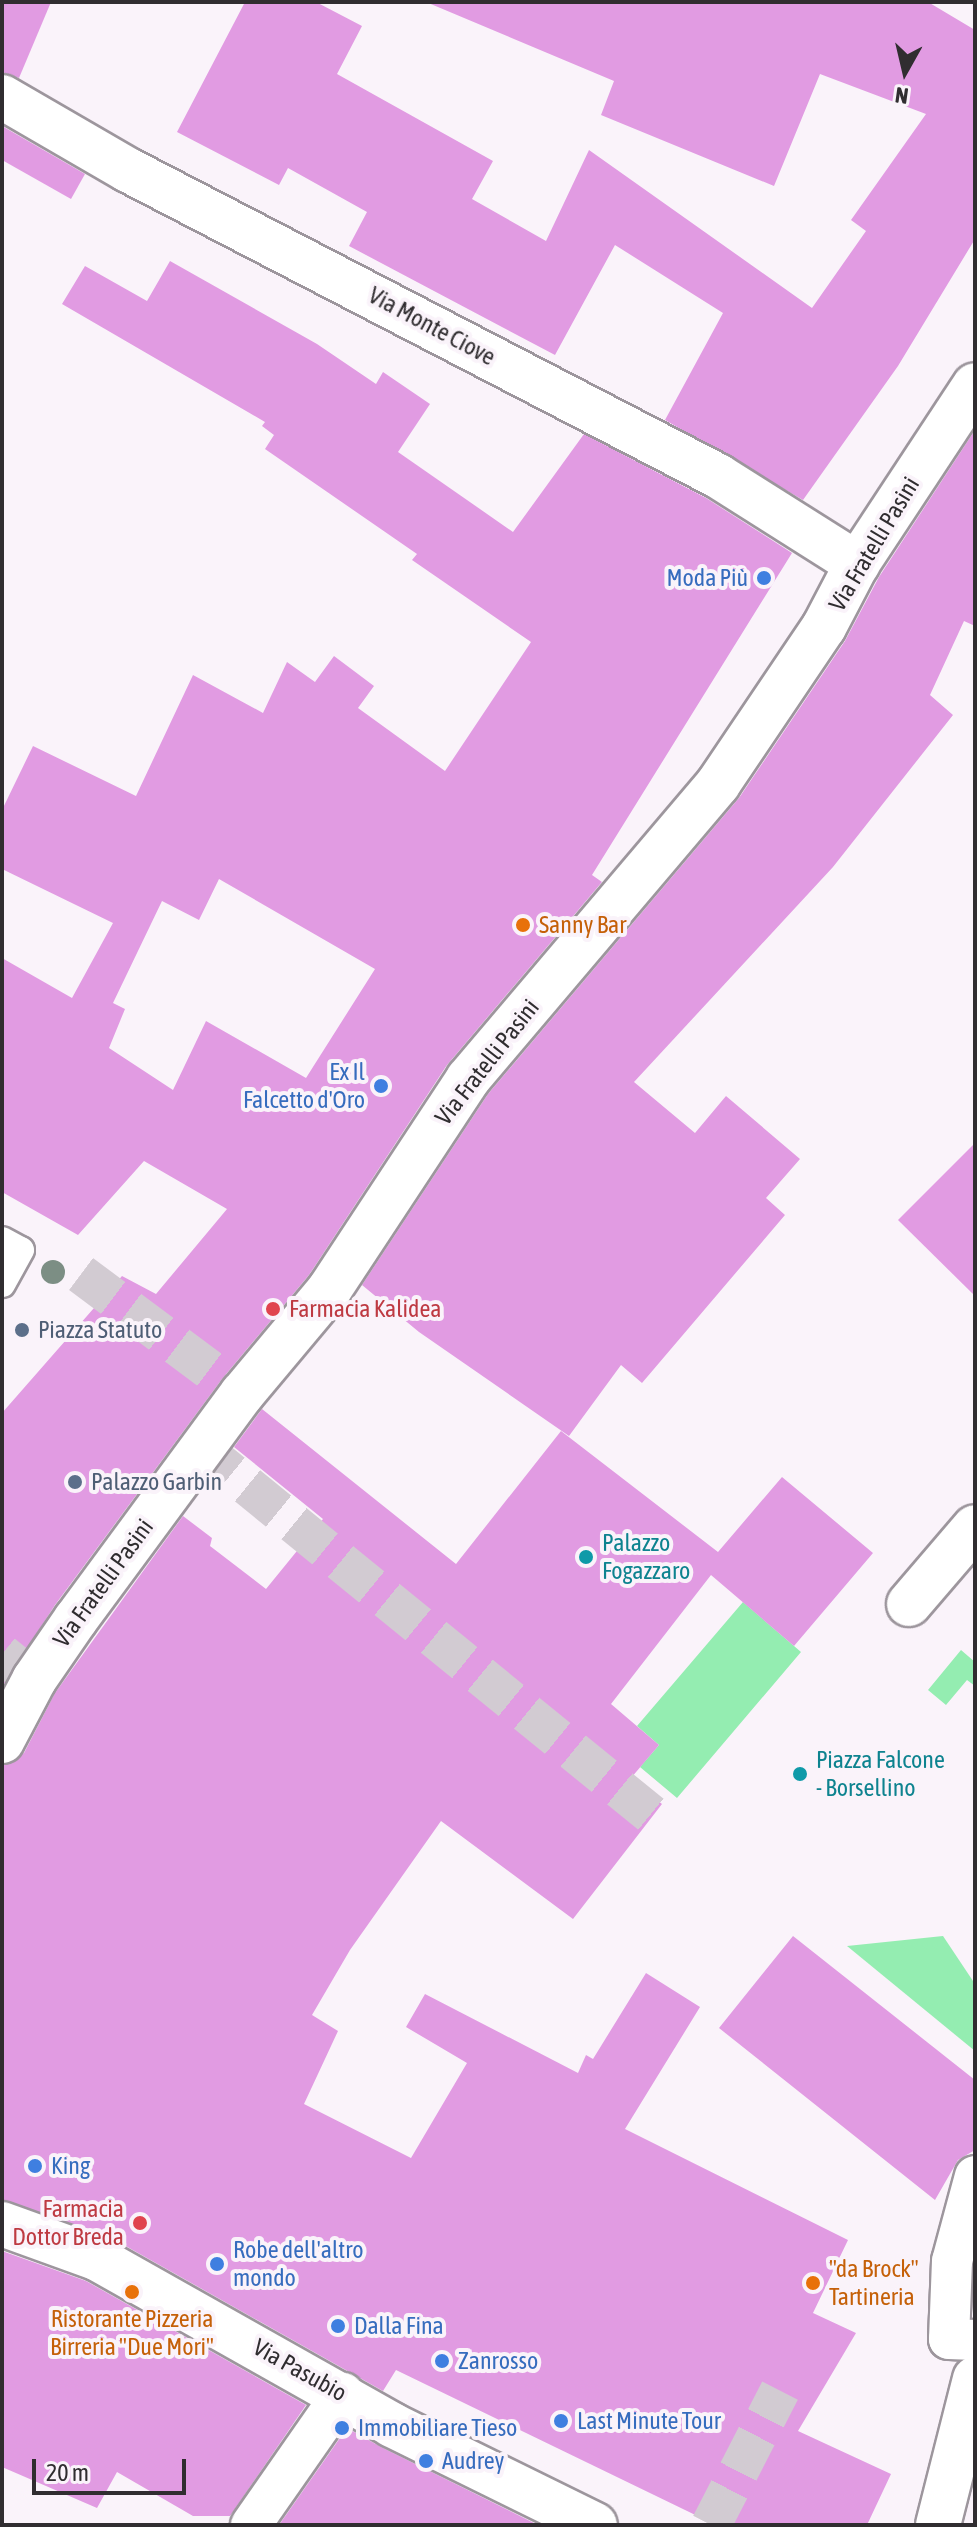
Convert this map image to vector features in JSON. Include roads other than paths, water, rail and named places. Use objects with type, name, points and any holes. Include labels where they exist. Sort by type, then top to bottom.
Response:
[{"type":"street","name":"Via Monte Ciove","points":[[2,97],[128,170],[718,476],[857,564]]},
{"type":"street","name":"Via Fratelli Pasini","points":[[2,1741],[34,1680],[76,1619],[234,1405],[329,1290],[468,1079],[718,784],[821,632],[857,564],[975,385]]},
{"type":"street","points":[[909,1604],[975,1527]]},
{"type":"street","points":[[975,2176],[952,2261],[949,2339],[975,2340]]},
{"type":"street","name":"Via Pasubio","points":[[2,2224],[96,2258],[343,2393],[392,2425],[595,2525]]},
{"type":"street","points":[[938,2525],[975,2379]]},
{"type":"street","points":[[251,2525],[343,2393]]},
{"type":"lane","points":[[2,1240],[21,1250],[2,1284]]},
{"type":"tunnel","points":[[81,1274],[242,1394]]},
{"type":"tunnel","points":[[201,1448],[653,1816]]},
{"type":"tunnel","points":[[2,1654],[34,1680]]},
{"type":"tunnel","points":[[711,2525],[780,2391]]},
{"type":"place","name":"Moda Più","points":[[764,578]]},
{"type":"place","name":"Sanny Bar","points":[[523,925]]},
{"type":"place","name":"Ex Il Falcetto d'Oro","points":[[381,1086]]},
{"type":"place","name":"Farmacia Kalidea","points":[[273,1309]]},
{"type":"place","name":"Piazza Statuto","points":[[22,1330]]},
{"type":"place","name":"Palazzo Garbin","points":[[75,1482]]},
{"type":"place","name":"Palazzo Fogazzaro","points":[[586,1557]]},
{"type":"place","name":"Piazza Falcone - Borsellino","points":[[800,1774]]},
{"type":"place","name":"King","points":[[35,2166]]},
{"type":"place","name":"Farmacia Dottor Breda","points":[[140,2223]]},
{"type":"place","name":"Robe dell'altro mondo","points":[[217,2264]]},
{"type":"place","name":"\"da Brock\" Tartineria","points":[[813,2283]]},
{"type":"place","name":"Ristorante Pizzeria Birreria \"Due Mori\"","points":[[132,2292]]},
{"type":"place","name":"Dalla Fina","points":[[338,2326]]},
{"type":"place","name":"Zanrosso","points":[[442,2361]]},
{"type":"place","name":"Last Minute Tour","points":[[561,2421]]},
{"type":"place","name":"Immobiliare Tieso","points":[[342,2428]]},
{"type":"place","name":"Audrey","points":[[426,2461]]}]
